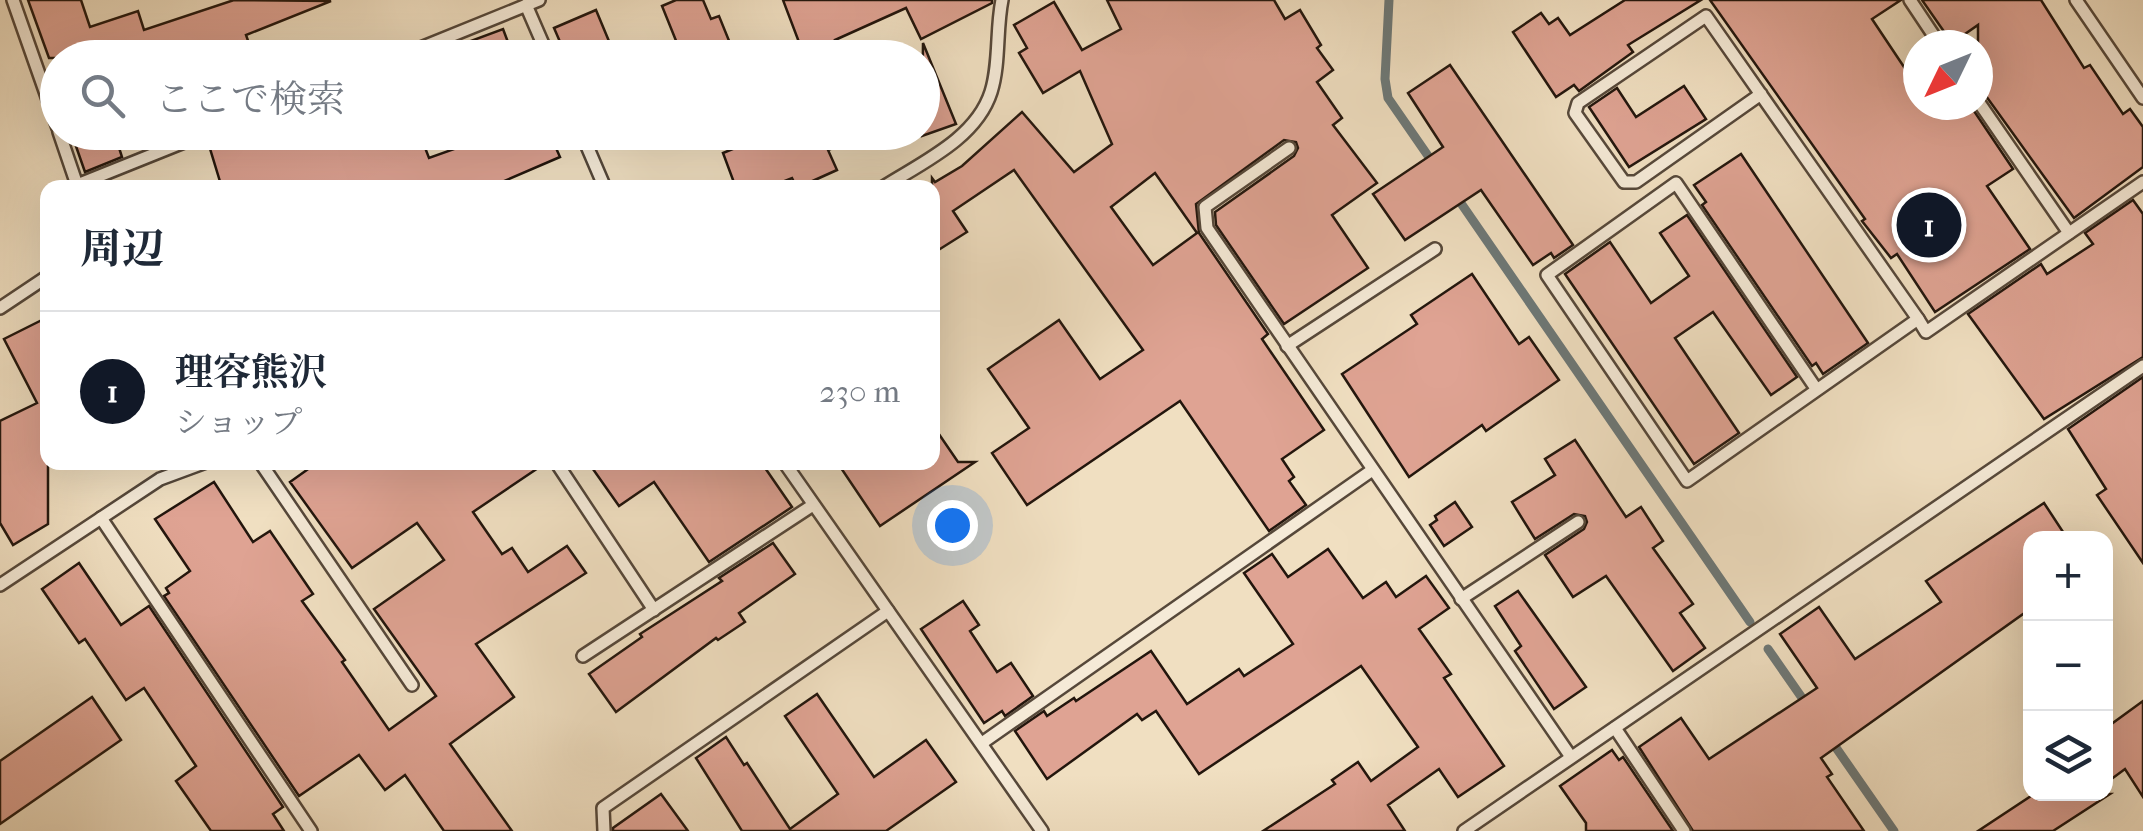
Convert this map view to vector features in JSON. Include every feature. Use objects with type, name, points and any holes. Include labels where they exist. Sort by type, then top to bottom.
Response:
[{"type":"lane","points":[[13,0],[40,78]]},
{"type":"lane","points":[[895,180],[948,146],[975,123],[991,92],[1002,0]]},
{"type":"lane","points":[[1910,0],[1930,30]]},
{"type":"lane","points":[[2076,0],[2143,98]]},
{"type":"lane","points":[[440,40],[532,2],[544,40]]},
{"type":"lane","points":[[1760,94],[1636,182],[1624,182],[1575,114],[1578,103],[1706,16],[1926,332],[2143,182]]},
{"type":"lane","points":[[1991,120],[2069,232]]},
{"type":"lane","points":[[1289,148],[1205,206],[1207,228],[1570,757]]},
{"type":"lane","points":[[65,150],[76,180]]},
{"type":"lane","points":[[93,180],[165,150]]},
{"type":"lane","points":[[588,150],[601,180]]},
{"type":"lane","points":[[1636,182],[1649,202]]},
{"type":"lane","points":[[1818,390],[1676,182],[1547,274],[1687,481],[1818,390],[1918,319]]},
{"type":"lane","points":[[1287,346],[1435,249]]},
{"type":"lane","points":[[0,308],[40,281]]},
{"type":"lane","points":[[1464,831],[2143,366]]},
{"type":"lane","points":[[0,585],[160,479],[184,470]]},
{"type":"lane","points":[[265,470],[412,685]]},
{"type":"lane","points":[[561,470],[654,610]]},
{"type":"lane","points":[[790,470],[1042,831]]},
{"type":"lane","points":[[982,744],[1371,471]]},
{"type":"lane","points":[[583,656],[813,504]]},
{"type":"lane","points":[[101,518],[311,831]]},
{"type":"lane","points":[[1461,599],[1578,522]]},
{"type":"lane","points":[[604,831],[603,808],[888,611]]},
{"type":"lane","points":[[1615,728],[1684,831]]},
{"type":"building","points":[[28,0],[81,0],[90,27],[138,11],[144,30],[234,0],[331,1],[246,35],[248,40],[42,40]]},
{"type":"building","points":[[676,0],[703,0],[711,19],[719,16],[729,40],[676,40],[662,6]]},
{"type":"building","points":[[783,0],[992,0],[921,39],[906,8],[835,40],[798,40]]},
{"type":"building","points":[[1107,0],[1274,0],[1285,19],[1300,10],[1321,45],[1317,48],[1333,70],[1317,82],[1342,118],[1333,125],[1377,183],[1332,215],[1368,268],[1284,324],[1216,225],[1215,212],[1294,156],[1296,142],[1284,140],[1196,204],[1199,233],[1268,334],[1262,339],[1324,430],[1282,459],[1294,477],[1289,481],[1306,505],[1269,531],[1180,401],[1027,505],[992,453],[1029,428],[988,369],[1059,320],[1100,379],[1143,350],[1014,170],[953,211],[967,232],[940,249],[938,180],[962,166],[1022,112],[1074,172],[1112,144],[1080,71],[1043,93],[1019,53],[1027,48],[1014,25],[1054,2],[1082,50],[1121,29]],"holes":[[[1155,173],[1197,233],[1153,265],[1111,207]]]},
{"type":"building","points":[[1625,0],[1701,0],[1628,45],[1633,52],[1579,91],[1574,85],[1556,97],[1513,32],[1541,13],[1549,24],[1558,18],[1570,35]]},
{"type":"building","points":[[1710,0],[1901,0],[1872,19],[1903,66],[1903,120],[1980,120],[2013,169],[1987,186],[2030,249],[1935,312],[1897,254],[1891,258],[1862,221],[1865,219]]},
{"type":"building","points":[[1922,0],[2041,0],[2084,68],[2090,65],[2123,114],[2130,109],[2143,127],[2143,167],[2074,218],[1993,106],[1993,30],[1978,30],[1978,25],[1971,30],[1943,30]]},
{"type":"building","points":[[596,10],[608,40],[559,40],[554,28]]},
{"type":"building","points":[[503,29],[507,40],[473,40]]},
{"type":"building","points":[[1450,65],[1573,245],[1554,258],[1551,253],[1533,265],[1481,190],[1405,240],[1373,194],[1443,147],[1408,93]]},
{"type":"building","points":[[940,85],[956,124],[940,130]]},
{"type":"building","points":[[1684,86],[1706,119],[1629,167],[1589,107],[1617,88],[1636,117]]},
{"type":"building","points":[[77,150],[120,150],[122,157],[85,172]]},
{"type":"building","points":[[210,150],[426,150],[429,158],[451,150],[557,150],[560,157],[507,180],[220,180]]},
{"type":"building","points":[[828,150],[837,170],[815,180],[733,180],[723,153]]},
{"type":"building","points":[[1741,154],[1868,343],[1823,374],[1816,363],[1812,366],[1702,205],[1706,202],[1694,185]]},
{"type":"building","points":[[2133,200],[2143,214],[2143,357],[2044,419],[1968,314],[2041,264],[2047,274],[2093,244],[2085,233]]},
{"type":"building","points":[[1687,215],[1797,377],[1771,395],[1713,312],[1675,338],[1739,433],[1694,464],[1565,274],[1610,242],[1651,303],[1689,276],[1660,233]]},
{"type":"building","points":[[1472,274],[1519,344],[1529,337],[1559,380],[1486,431],[1482,425],[1409,477],[1342,374],[1417,324],[1411,315]]},
{"type":"building","points":[[40,321],[40,470],[48,470],[48,524],[13,545],[0,523],[0,421],[37,403],[4,339]]},
{"type":"building","points":[[2143,377],[2143,563],[2097,495],[2106,489],[2068,429]]},
{"type":"building","points":[[940,436],[958,462],[975,462],[880,526],[842,470],[940,470]]},
{"type":"building","points":[[1575,440],[1626,517],[1641,507],[1663,541],[1653,548],[1693,604],[1680,613],[1705,648],[1673,671],[1606,576],[1573,597],[1545,555],[1584,529],[1585,516],[1574,514],[1535,539],[1512,502],[1555,475],[1545,459]]},
{"type":"building","points":[[307,470],[535,470],[473,512],[502,554],[512,548],[528,572],[567,546],[586,573],[476,644],[514,697],[450,744],[512,831],[444,831],[405,775],[385,790],[359,755],[299,796],[164,596],[169,593],[166,588],[190,571],[155,519],[214,482],[253,542],[270,531],[313,594],[302,601],[389,730],[436,696],[374,609],[444,560],[417,523],[352,568],[290,482]]},
{"type":"building","points":[[594,470],[767,470],[792,507],[709,562],[654,482],[619,506]]},
{"type":"building","points":[[1455,502],[1472,527],[1444,546],[1430,525],[1437,520],[1435,516]]},
{"type":"building","points":[[2044,503],[2062,531],[2023,531],[2023,614],[1821,758],[1832,774],[1827,777],[1864,831],[1693,831],[1639,747],[1681,718],[1709,759],[1817,688],[1780,634],[1819,607],[1855,659],[1941,602],[1926,581]]},
{"type":"building","points":[[773,543],[795,574],[739,613],[745,622],[716,638],[616,712],[589,674],[642,637],[640,634]]},
{"type":"building","points":[[1328,549],[1363,598],[1386,582],[1396,597],[1426,576],[1449,608],[1419,629],[1451,674],[1444,678],[1504,766],[1458,797],[1439,769],[1388,805],[1405,831],[1263,831],[1335,784],[1332,780],[1358,762],[1371,781],[1418,747],[1361,666],[1199,774],[1156,711],[1142,720],[1137,714],[1047,779],[1015,731],[1044,711],[1047,716],[1074,698],[1076,701],[1151,651],[1187,704],[1239,669],[1244,676],[1293,644],[1244,573],[1272,554],[1288,577]]},
{"type":"building","points":[[79,563],[121,625],[149,606],[283,807],[273,814],[284,831],[211,831],[176,781],[196,766],[144,688],[126,700],[85,639],[79,643],[42,589]]},
{"type":"building","points":[[1518,591],[1586,687],[1554,709],[1515,651],[1521,646],[1495,606]]},
{"type":"building","points":[[963,601],[979,625],[970,631],[997,672],[1011,663],[1033,696],[1005,716],[1002,711],[984,723],[921,629]]},
{"type":"building","points":[[817,694],[874,777],[926,740],[956,782],[886,831],[742,831],[696,758],[726,737],[790,829],[838,794],[785,716]]},
{"type":"building","points":[[92,697],[121,740],[0,824],[0,761]]},
{"type":"building","points":[[2143,701],[2143,797],[2125,769],[2113,778],[2113,723]]},
{"type":"building","points":[[1612,750],[1619,760],[1623,757],[1673,831],[1586,831],[1586,823],[1560,786]]},
{"type":"building","points":[[661,794],[688,831],[613,831],[613,828]]},
{"type":"building","points":[[2023,801],[2099,801],[2053,831],[1978,831]]},
{"type":"waterway","points":[[1389,0],[1385,79],[1388,98],[1433,163]]},
{"type":"waterway","points":[[1456,196],[1750,622]]},
{"type":"waterway","points":[[1768,649],[1807,705]]},
{"type":"waterway","points":[[1830,739],[1894,831]]},
{"type":"place","name":"理容熊沢","points":[[1929,225]]}]
